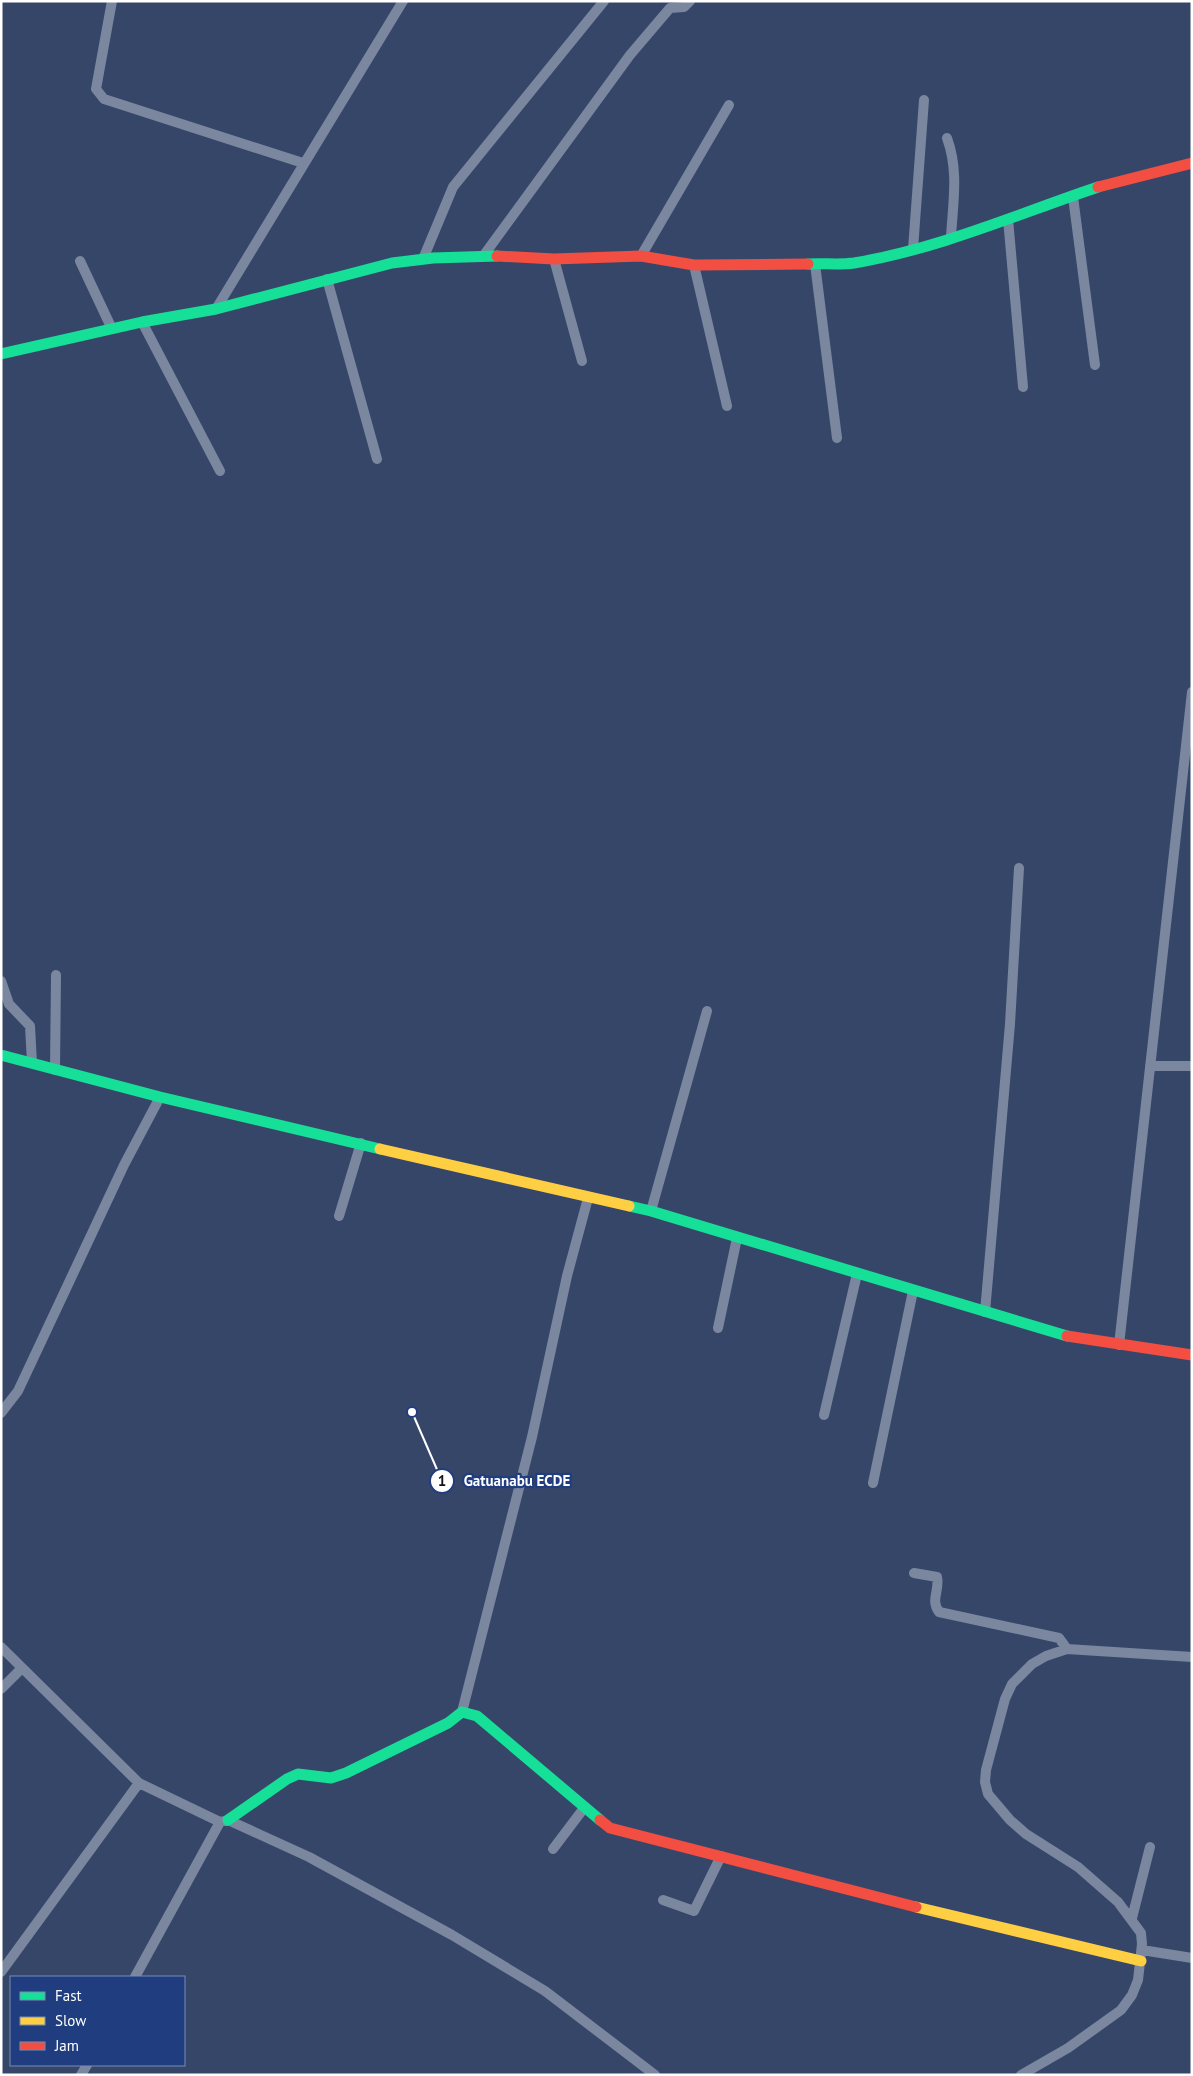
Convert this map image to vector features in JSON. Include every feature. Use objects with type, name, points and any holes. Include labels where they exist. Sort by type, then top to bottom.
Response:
[{"type":"street","points":[[112,1],[96,89],[104,99],[303,163]]},
{"type":"street","points":[[216,309],[403,1]]},
{"type":"street","points":[[423,259],[453,187],[604,1]]},
{"type":"street","points":[[484,255],[630,55],[670,8],[684,7],[690,1]]},
{"type":"street","points":[[912,249],[924,100]]},
{"type":"street","points":[[641,256],[730,105]]},
{"type":"street","points":[[947,138],[954,157],[955,176],[951,237]]},
{"type":"street","points":[[1,354],[142,322],[216,309],[327,278],[392,263],[423,259],[484,255],[554,259],[641,256],[694,266],[852,263],[912,249],[1156,170],[1192,163]]},
{"type":"street","points":[[1073,197],[1095,365]]},
{"type":"street","points":[[1008,219],[1023,387]]},
{"type":"street","points":[[554,259],[582,361]]},
{"type":"street","points":[[80,261],[112,329]]},
{"type":"street","points":[[815,264],[837,438]]},
{"type":"street","points":[[694,266],[727,406]]},
{"type":"street","points":[[327,278],[377,459]]},
{"type":"street","points":[[142,322],[220,471]]},
{"type":"street","points":[[1119,1345],[1192,692]]},
{"type":"street","points":[[985,1312],[1010,1024],[1019,868]]},
{"type":"street","points":[[55,1070],[56,974]]},
{"type":"street","points":[[1,981],[9,1004],[30,1026],[32,1063]]},
{"type":"street","points":[[651,1211],[707,1011]]},
{"type":"street","points":[[1,1055],[160,1097],[588,1198],[651,1211],[1067,1336],[1192,1355]]},
{"type":"street","points":[[1150,1066],[1192,1066]]},
{"type":"street","points":[[1,1413],[18,1391],[120,1174],[160,1097]]},
{"type":"street","points":[[339,1216],[361,1143]]},
{"type":"street","points":[[136,1976],[224,1821],[287,1779],[298,1774],[331,1778],[346,1773],[448,1723],[462,1712],[532,1437],[567,1276],[588,1198]]},
{"type":"street","points":[[718,1328],[737,1238]]},
{"type":"street","points":[[824,1416],[857,1274]]},
{"type":"street","points":[[873,1483],[913,1291]]},
{"type":"street","points":[[914,1573],[937,1577],[935,1606],[940,1612],[1059,1638],[1066,1649]]},
{"type":"street","points":[[1,1647],[139,1783],[309,1858],[452,1935],[545,1991],[654,2075]]},
{"type":"street","points":[[1021,2075],[1068,2048],[1121,2010],[1132,1995],[1138,1980],[1141,1933],[1132,1918],[1096,1881],[1026,1834],[1010,1820],[988,1794],[985,1782],[1005,1699],[1012,1684],[1032,1664],[1046,1656],[1066,1649],[1192,1657]]},
{"type":"street","points":[[1,1689],[22,1668]]},
{"type":"street","points":[[462,1712],[477,1716],[610,1828],[882,1899],[1141,1956],[1192,1958]]},
{"type":"street","points":[[1,1972],[139,1783]]},
{"type":"street","points":[[554,1849],[584,1808]]},
{"type":"street","points":[[1132,1918],[1150,1847]]},
{"type":"street","points":[[663,1900],[694,1911],[721,1856]]},
{"type":"traffic: fast","points":[[808,264],[854,263],[916,249],[977,230],[1098,187]]},
{"type":"traffic: fast","points":[[1,354],[142,322],[216,309],[392,263],[433,258],[497,256]]},
{"type":"traffic: fast","points":[[1,1055],[160,1097],[380,1149]]},
{"type":"traffic: fast","points":[[629,1206],[1067,1336]]},
{"type":"traffic: fast","points":[[228,1820],[287,1779],[298,1774],[331,1778],[346,1773],[448,1723],[462,1712],[477,1716],[600,1820]]},
{"type":"traffic: slow","points":[[380,1149],[629,1206]]},
{"type":"traffic: slow","points":[[916,1907],[1141,1961]]},
{"type":"traffic: jam","points":[[1098,187],[1192,163]]},
{"type":"traffic: jam","points":[[497,256],[554,259],[641,256],[694,265],[808,264]]},
{"type":"traffic: jam","points":[[1067,1336],[1192,1355]]},
{"type":"traffic: jam","points":[[600,1820],[610,1828],[916,1907]]},
{"type":"place","name":"Gatuanabu ECDE","points":[[412,1412]]}]
